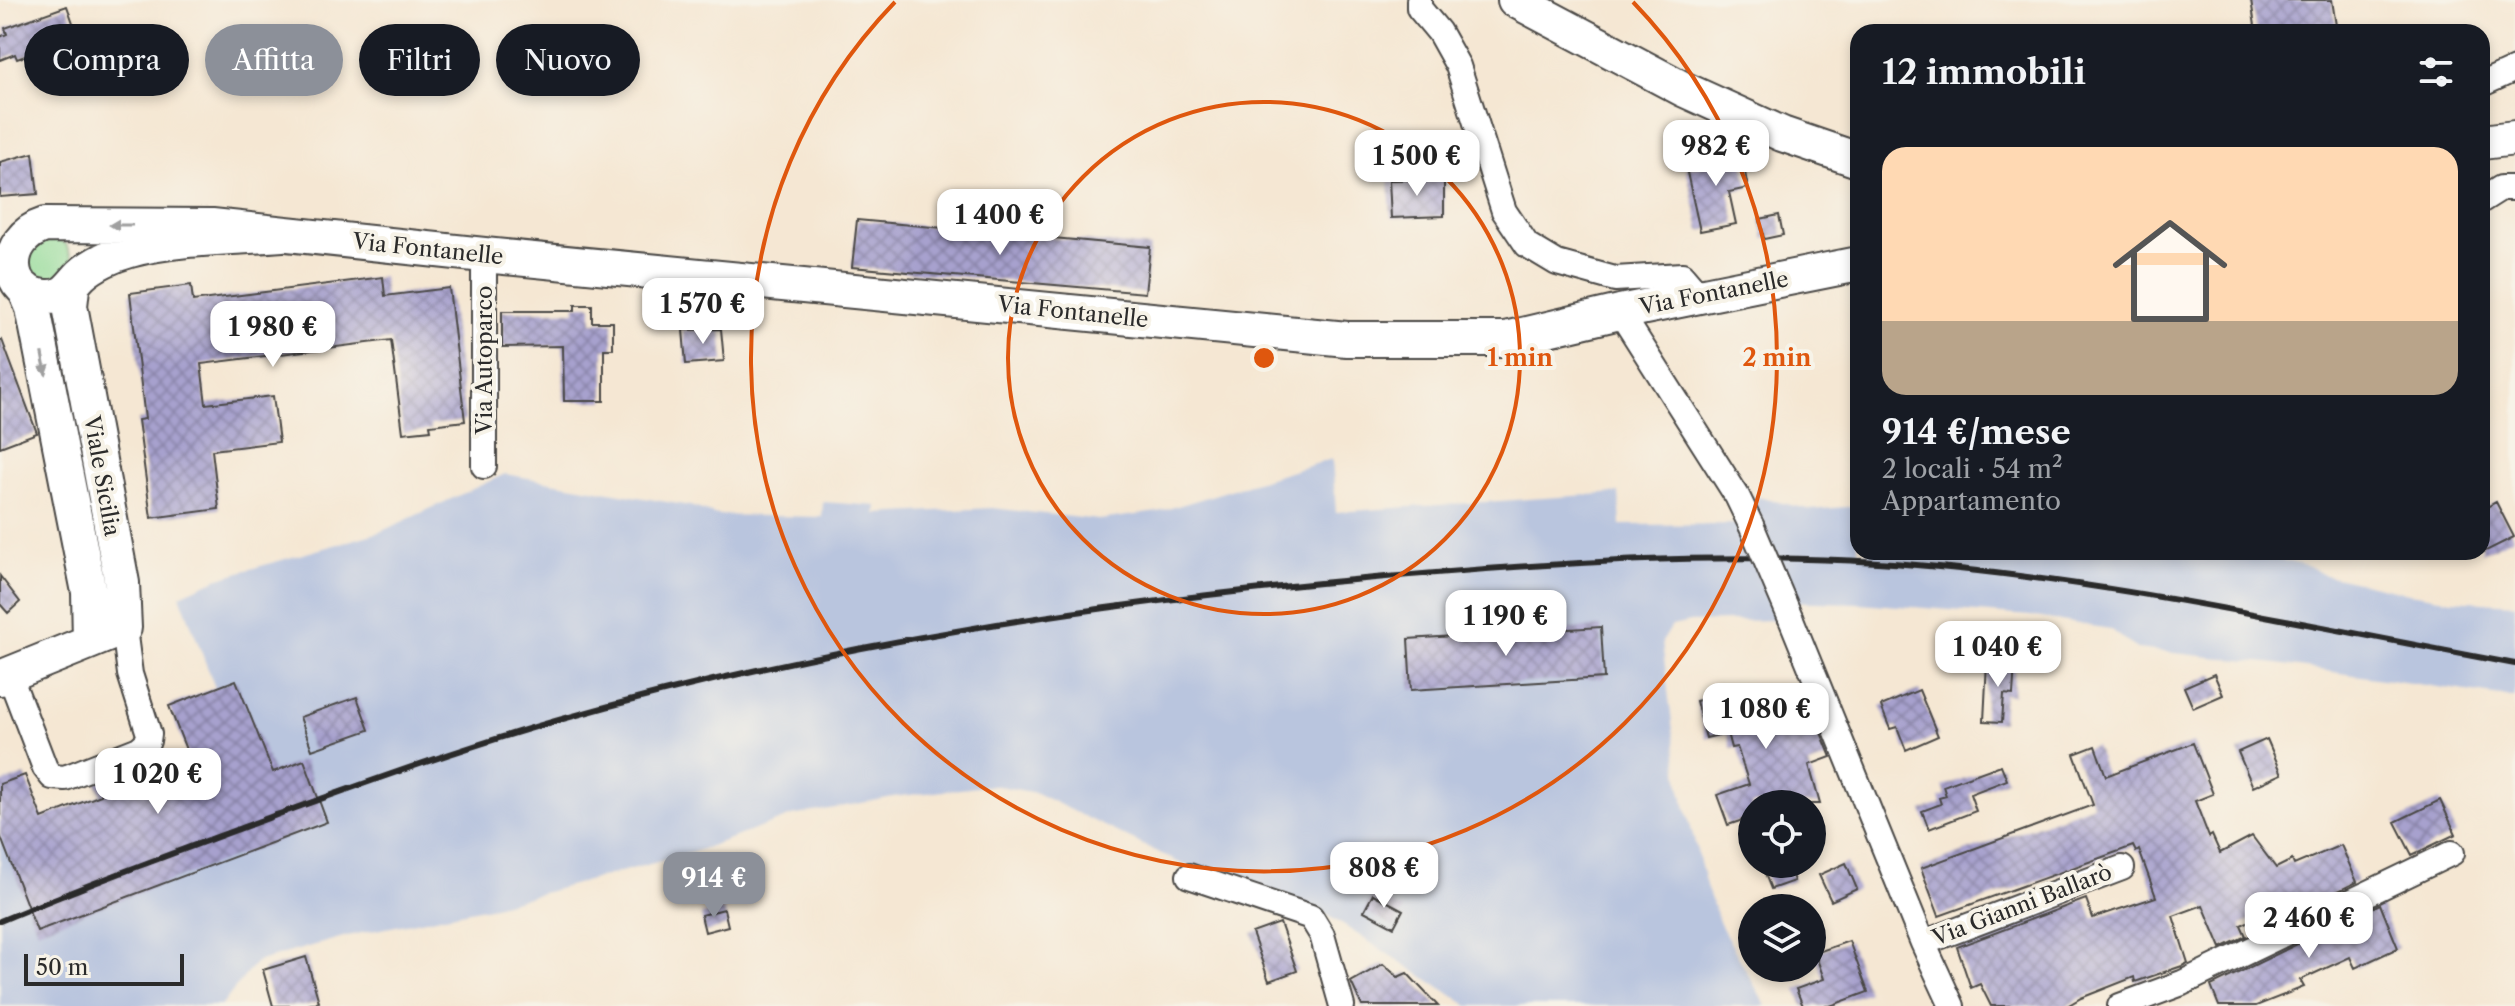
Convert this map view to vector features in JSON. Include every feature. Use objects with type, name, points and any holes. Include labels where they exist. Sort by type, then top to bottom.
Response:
[{"type":"street","points":[[1419,0],[1419,8],[1439,32],[1458,66],[1504,211],[1527,245],[1557,263],[1615,279],[1682,275],[1700,296]]},
{"type":"street","points":[[1515,0],[1683,89],[1782,134],[1850,157]]},
{"type":"street","points":[[2490,80],[2515,69]]},
{"type":"street","points":[[2490,141],[2515,138]]},
{"type":"street","points":[[2490,195],[2501,188],[2515,188]]},
{"type":"street","points":[[0,225],[212,226],[282,234]]},
{"type":"street","points":[[77,281],[84,258],[79,242],[68,230],[48,225],[31,229],[19,239],[12,252],[14,280],[33,294],[47,297],[60,295],[105,260],[130,250],[282,234]]},
{"type":"street","name":"Via Fontanelle","points":[[282,234],[1347,339],[1505,339],[1620,312],[1850,266]]},
{"type":"street","name":"Via Autoparco","points":[[484,255],[484,466]]},
{"type":"street","name":"Viale Sicilia","points":[[14,280],[33,308],[89,592],[90,641]]},
{"type":"street","name":"Viale Sicilia","points":[[77,281],[70,306],[122,583],[124,628]]},
{"type":"street","points":[[1620,312],[1737,496],[1751,525],[1923,943],[1952,1006]]},
{"type":"street","points":[[124,628],[130,674],[149,734],[148,741],[139,749],[65,778],[52,777],[45,768],[5,676],[90,641],[124,628]]},
{"type":"street","points":[[2120,1006],[2182,983],[2452,853]]},
{"type":"street","name":"Via Gianni Ballarò","points":[[1923,943],[2122,868]]},
{"type":"street","points":[[1189,876],[1311,917],[1322,935],[1342,1006]]},
{"type":"shaded area","points":[[1332,459],[1336,512],[1619,493],[1621,525],[1764,524],[1750,495],[1811,510],[1850,507],[1850,560],[2282,560],[2311,567],[2321,574],[2403,592],[2452,600],[2515,604],[2515,698],[2277,664],[2137,649],[2110,629],[2029,616],[1859,603],[1769,601],[1775,620],[1690,622],[1672,626],[1662,642],[1680,786],[1707,889],[1720,924],[1738,956],[1738,982],[1753,982],[1766,1006],[1469,1006],[1329,916],[1180,863],[1036,793],[994,785],[893,797],[792,816],[691,853],[494,906],[347,936],[256,962],[221,1006],[0,1006],[0,784],[25,775],[42,818],[190,760],[169,706],[215,688],[180,595],[219,578],[380,532],[505,474],[690,506],[717,515],[822,517],[823,502],[877,506],[876,514],[992,508],[1099,520],[1158,512]]},
{"type":"green space","points":[[57,239],[66,244],[73,261],[58,284],[31,279],[25,253],[31,245]]},
{"type":"building","points":[[2251,0],[2332,0],[2336,24],[2255,24]]},
{"type":"building","points":[[67,6],[73,24],[24,24],[24,56],[17,59],[15,54],[0,60],[0,37],[7,34],[5,28]]},
{"type":"building","points":[[1727,148],[1730,159],[1742,156],[1748,188],[1729,192],[1736,224],[1700,231],[1686,168],[1704,165],[1702,153]]},
{"type":"building","points":[[33,153],[38,194],[0,197],[0,162]]},
{"type":"building","points":[[1444,179],[1444,216],[1391,218],[1389,180]]},
{"type":"building","points":[[1779,215],[1783,235],[1764,239],[1760,219]]},
{"type":"building","points":[[857,220],[1150,247],[1145,293],[852,267]]},
{"type":"building","points":[[383,277],[385,296],[449,288],[465,421],[430,425],[431,430],[403,433],[391,340],[201,364],[206,404],[273,396],[279,442],[212,450],[219,509],[151,518],[138,420],[145,419],[130,293],[191,285],[193,301]]},
{"type":"building","points":[[575,305],[592,305],[592,322],[613,322],[613,349],[604,349],[604,401],[564,401],[563,346],[502,347],[502,311],[575,311]]},
{"type":"building","points":[[721,329],[724,361],[686,364],[683,330]]},
{"type":"building","points":[[0,341],[37,433],[0,447]]},
{"type":"building","points":[[2496,502],[2514,537],[2490,549],[2490,505]]},
{"type":"building","points":[[0,576],[20,602],[8,613],[0,604]]},
{"type":"building","points":[[1601,627],[1604,678],[1411,690],[1408,639]]},
{"type":"building","points":[[1987,662],[2015,663],[2013,695],[2004,694],[2002,722],[1984,721]]},
{"type":"building","points":[[2214,674],[2223,695],[2193,708],[2184,687]]},
{"type":"building","points":[[236,680],[273,772],[304,760],[327,822],[37,931],[0,835],[0,784],[25,775],[42,818],[101,795],[96,782],[140,765],[145,777],[190,760],[169,706]]},
{"type":"building","points":[[1753,686],[1761,716],[1809,703],[1831,757],[1809,765],[1816,790],[1738,790],[1738,822],[1728,825],[1717,795],[1749,784],[1737,747],[1731,748],[1727,733],[1706,738],[1696,701]]},
{"type":"building","points":[[1919,690],[1938,736],[1906,750],[1897,727],[1890,729],[1881,706]]},
{"type":"building","points":[[357,697],[369,730],[312,750],[300,717]]},
{"type":"building","points":[[2267,739],[2282,774],[2253,787],[2238,752]]},
{"type":"building","points":[[2193,743],[2213,794],[2195,801],[2209,837],[2212,835],[2220,853],[2252,836],[2276,868],[2292,860],[2294,865],[2341,845],[2357,882],[2274,922],[2270,912],[2241,925],[2246,936],[2221,948],[2203,905],[2173,916],[2188,963],[2182,966],[2135,982],[2134,977],[2067,1006],[1991,1006],[1980,984],[1971,988],[1957,947],[2086,899],[2093,918],[2156,897],[2139,850],[2136,852],[2133,846],[1939,916],[1921,868],[2093,805],[2074,754],[2095,746],[2106,776]]},
{"type":"building","points":[[2001,765],[2007,780],[1970,794],[1976,811],[1929,829],[1922,811],[1941,804],[1939,798],[1946,796],[1943,786]]},
{"type":"building","points":[[2440,800],[2456,834],[2412,855],[2395,822]]},
{"type":"building","points":[[1846,863],[1857,889],[1831,901],[1820,878],[1826,878],[1826,872]]},
{"type":"building","points":[[1767,878],[1793,878],[1794,881],[1771,889]]},
{"type":"building","points":[[1373,894],[1403,910],[1394,927],[1364,911]]},
{"type":"building","points":[[2380,904],[2398,948],[2355,968],[2350,957],[2300,980],[2304,987],[2256,1006],[2219,1006],[2211,986]]},
{"type":"building","points":[[724,909],[728,926],[705,932],[701,915]]},
{"type":"building","points":[[1280,923],[1297,971],[1269,981],[1252,933]]},
{"type":"building","points":[[1849,941],[1868,992],[1830,1006],[1803,1006],[1796,989],[1826,982],[1826,949]]},
{"type":"building","points":[[306,957],[319,1002],[304,1006],[273,1006],[263,970]]},
{"type":"building","points":[[1383,964],[1398,977],[1407,973],[1438,1006],[1362,1006],[1351,982]]},
{"type":"railway","points":[[0,921],[144,864],[390,774],[525,730],[661,693],[866,647],[970,629],[1073,612],[1282,587],[1631,560],[1754,558],[1877,562],[2038,578],[2118,590],[2515,664]]}]
